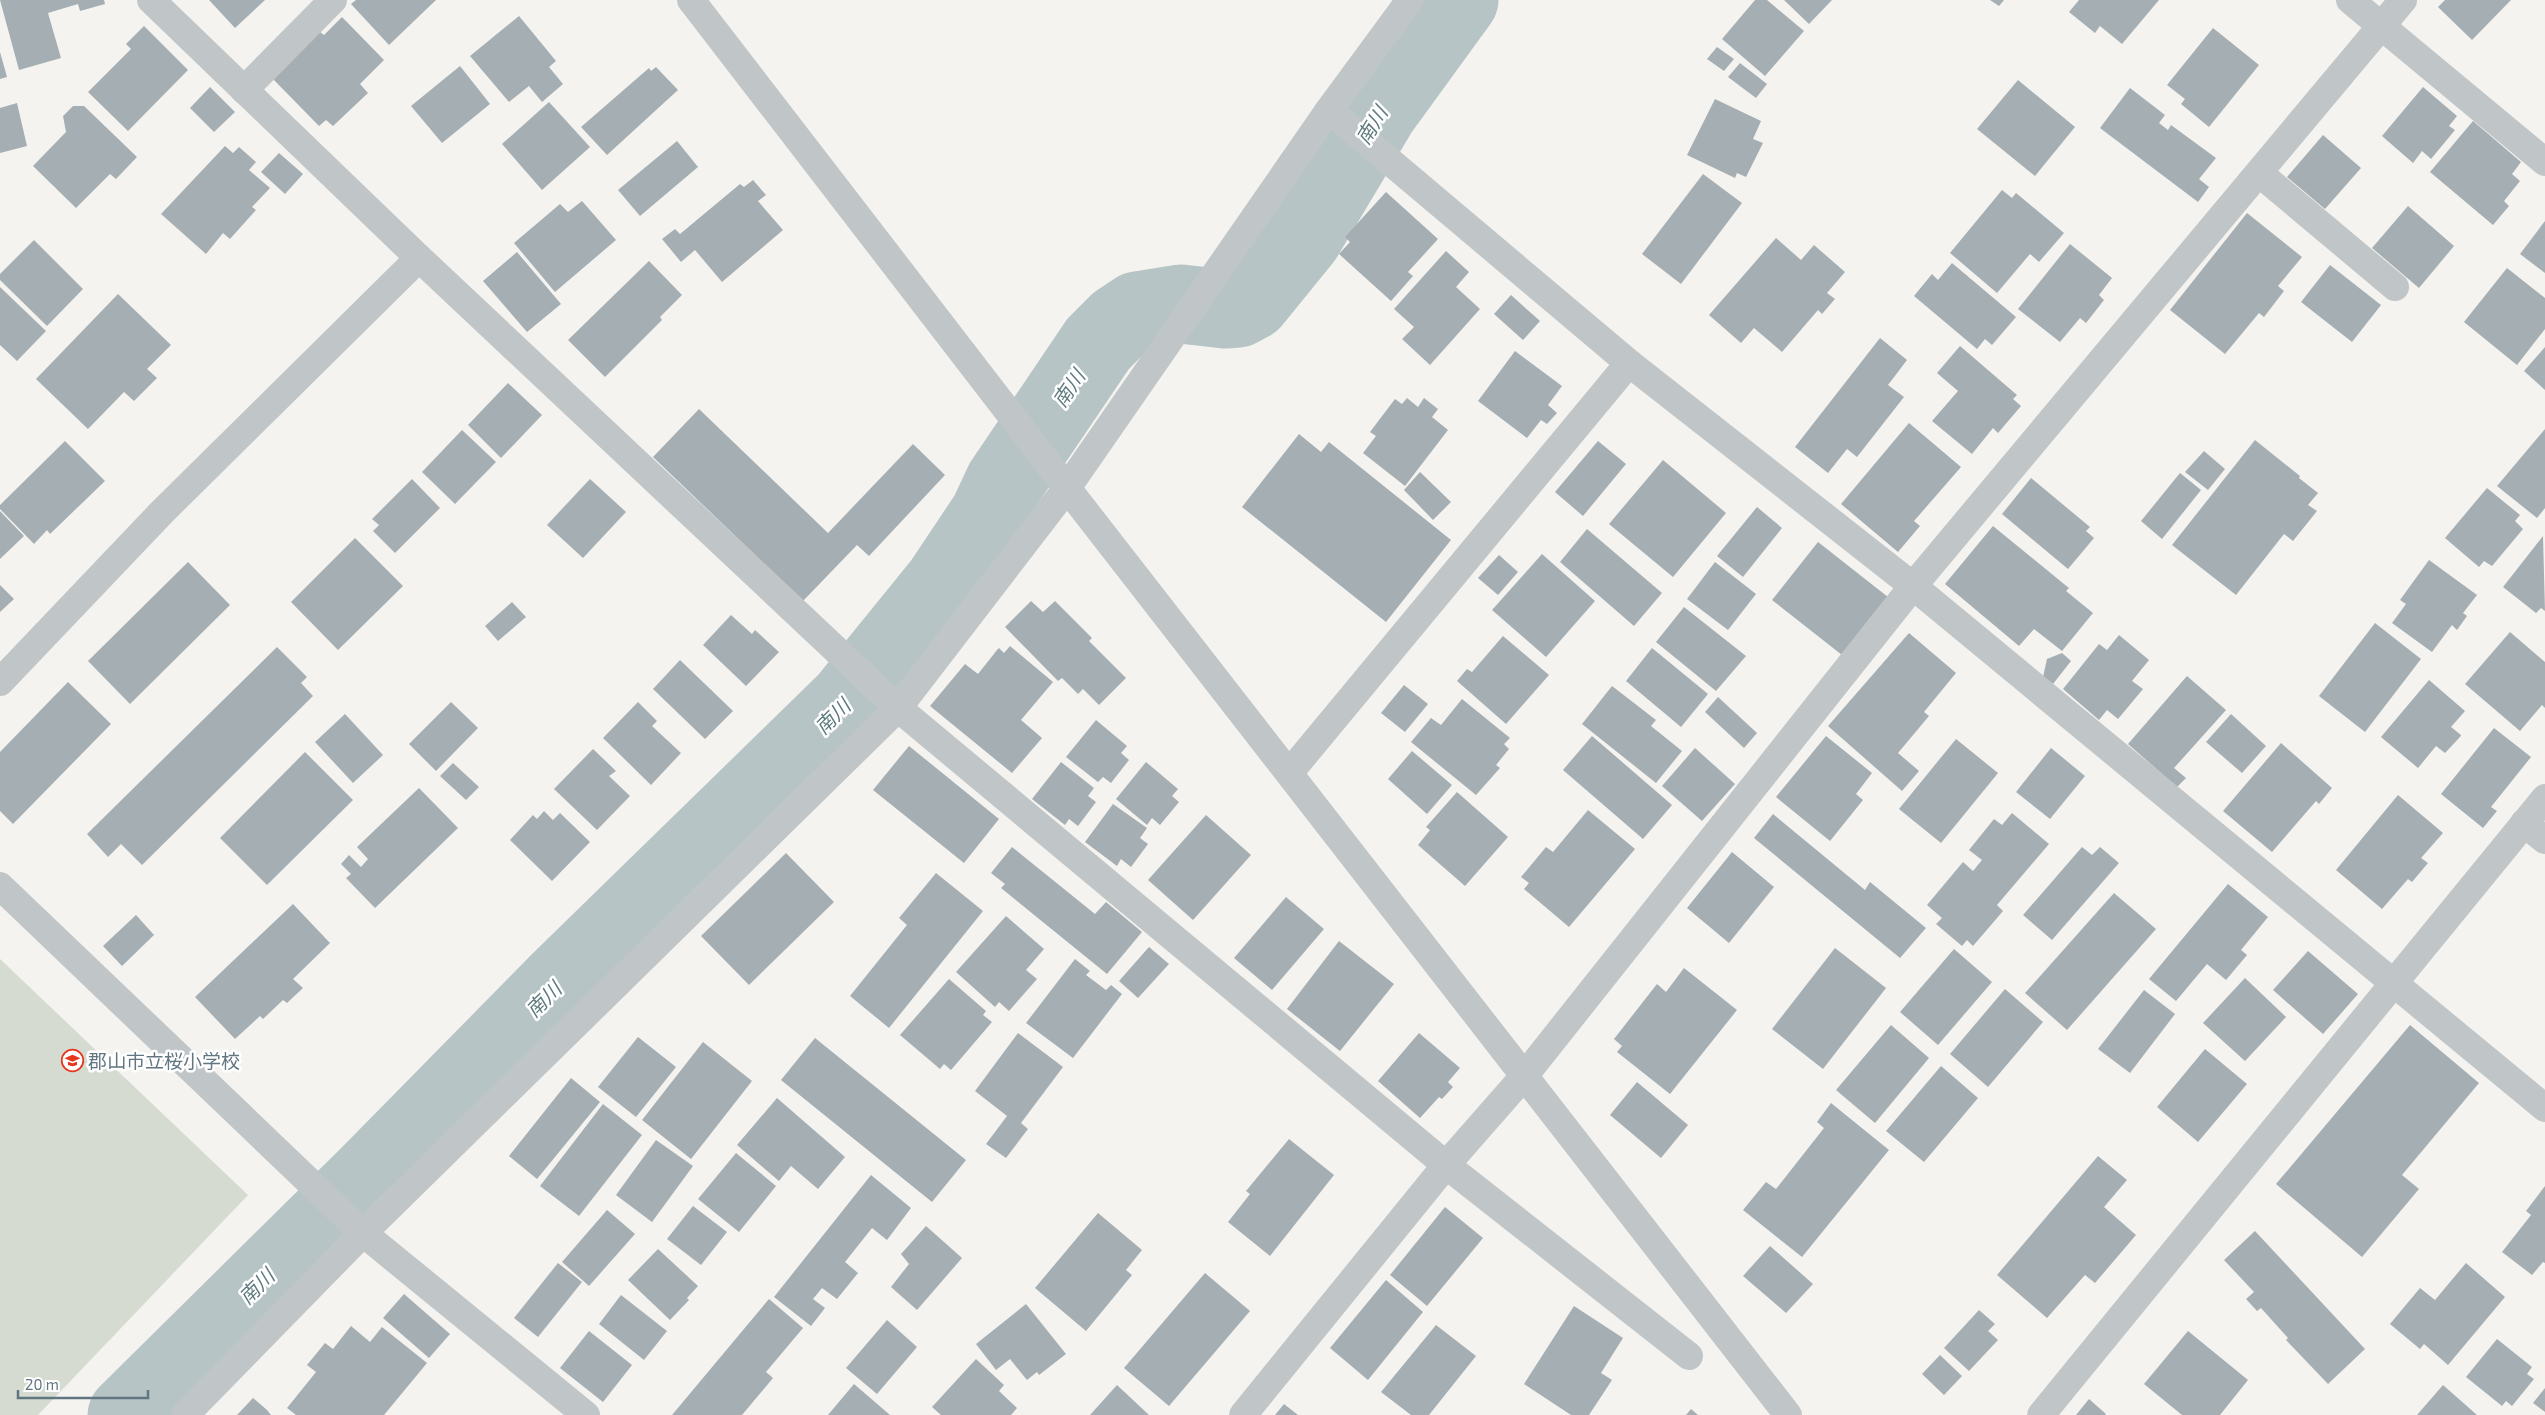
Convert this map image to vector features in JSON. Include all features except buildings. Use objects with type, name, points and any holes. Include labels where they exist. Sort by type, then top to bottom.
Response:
[{"type":"street","points":[[151,0],[419,258],[898,708],[1446,1165],[1689,1356]]},
{"type":"street","points":[[244,90],[334,0]]},
{"type":"street","points":[[691,0],[1067,488],[1290,772],[1788,1415]]},
{"type":"street","points":[[185,1415],[363,1233],[898,708],[1067,488],[1329,110],[1410,0]]},
{"type":"street","points":[[2350,0],[2545,162]]},
{"type":"street","points":[[1243,1415],[1446,1165],[1525,1075],[1913,586],[2403,0]]},
{"type":"street","points":[[1329,110],[1629,363],[1913,586],[2545,1108]]},
{"type":"street","points":[[2259,173],[2395,287]]},
{"type":"street","points":[[0,682],[162,513],[419,258]]},
{"type":"street","points":[[1290,772],[1629,363]]},
{"type":"street","points":[[2040,1415],[2392,983],[2535,831],[2545,798]]},
{"type":"street","points":[[0,886],[363,1233],[586,1415]]},
{"type":"shaded area","name":"郡山市立桜小学校","points":[[0,959],[248,1195],[38,1415],[0,1415]]},
{"type":"waterway","name":"南川","points":[[127,1415],[370,1175],[561,981],[848,701],[943,584],[989,515],[1004,483],[1098,344],[1119,323],[1137,311],[1181,304],[1225,309],[1238,308],[1251,301],[1303,237],[1379,110],[1459,0]]},
{"type":"place","name":"郡山市立桜小学校","points":[[72,1060]]}]
